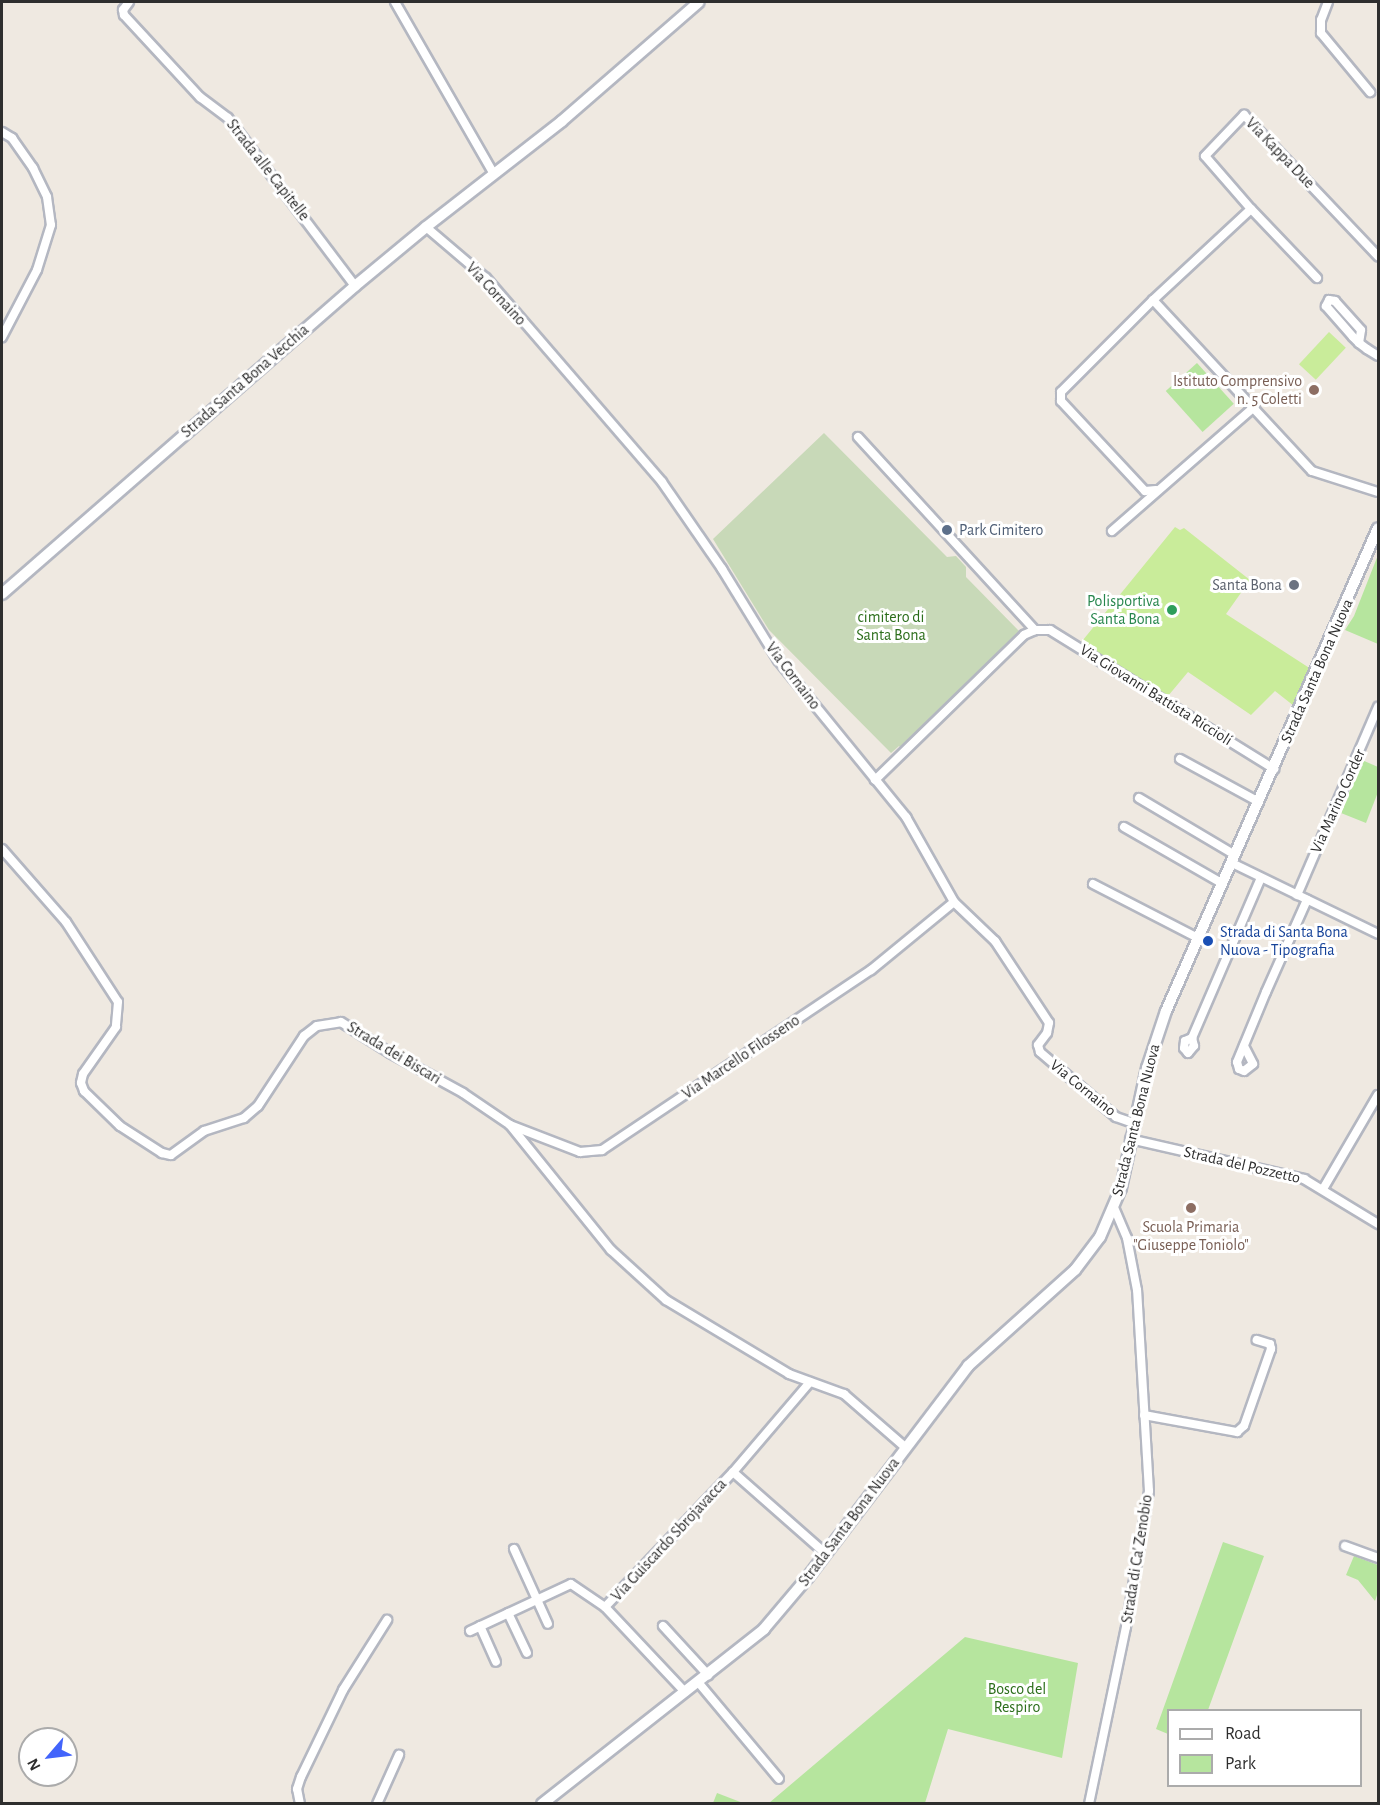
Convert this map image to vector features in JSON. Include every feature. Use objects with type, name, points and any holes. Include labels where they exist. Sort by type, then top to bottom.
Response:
[{"type":"street","name":"Strada alle Capitelle","points":[[129,2],[123,10],[124,15],[200,97],[228,118],[355,286]]},
{"type":"street","points":[[395,2],[494,174]]},
{"type":"street","name":"Strada Santa Bona Vecchia","points":[[2,594],[355,286],[582,104],[699,2]]},
{"type":"street","points":[[1328,2],[1321,20],[1321,33],[1370,92]]},
{"type":"street","name":"Via Kappa Due","points":[[1251,209],[1205,156],[1244,114],[1378,256]]},
{"type":"street","points":[[2,132],[12,138],[33,168],[47,197],[51,225],[37,270],[2,337]]},
{"type":"street","points":[[1156,490],[1145,491],[1061,401],[1061,392],[1153,300],[1251,209],[1317,278]]},
{"type":"street","name":"Via Cornaino","points":[[426,227],[486,278],[662,482],[722,569],[778,660],[906,818],[954,902],[995,941],[1049,1023],[1047,1033],[1038,1045],[1040,1052],[1116,1117],[1133,1123]]},
{"type":"street","points":[[1153,300],[1312,471],[1378,492]]},
{"type":"street","points":[[1359,343],[1361,330],[1335,301],[1329,300],[1326,306],[1359,343],[1378,356]]},
{"type":"street","points":[[1112,531],[1156,490],[1254,407]]},
{"type":"street","points":[[858,437],[1035,630],[1024,635],[875,780]]},
{"type":"street","name":"Strada Santa Bona Nuova","points":[[542,1803],[708,1675],[770,1624],[974,1360],[1076,1270],[1100,1237],[1114,1207],[1153,1046],[1378,528]]},
{"type":"street","name":"Via Giovanni Battista Riccioli","points":[[1035,630],[1050,630],[1274,769]]},
{"type":"street","name":"Via Marino Corder","points":[[1297,895],[1378,707]]},
{"type":"street","points":[[1180,759],[1259,802]]},
{"type":"street","points":[[1138,798],[1262,878],[1378,934]]},
{"type":"street","points":[[1124,827],[1222,884]]},
{"type":"street","name":"Strada dei Biscari","points":[[2,849],[66,922],[118,1002],[116,1027],[83,1074],[81,1083],[84,1091],[120,1126],[162,1153],[171,1155],[204,1131],[244,1118],[258,1106],[304,1036],[317,1026],[336,1021],[349,1026],[390,1053],[463,1093],[510,1125],[610,1250],[666,1300],[789,1374],[844,1394],[905,1447]]},
{"type":"street","points":[[1192,1038],[1262,878]]},
{"type":"street","points":[[1093,884],[1198,938]]},
{"type":"street","points":[[1244,1046],[1307,900]]},
{"type":"street","name":"Via Marcello Filosseno","points":[[510,1125],[580,1152],[602,1150],[871,970],[954,902]]},
{"type":"street","points":[[1323,1189],[1378,1095]]},
{"type":"street","name":"Strada del Pozzetto","points":[[1130,1140],[1287,1174],[1323,1189],[1378,1224]]},
{"type":"street","name":"Strada di Ca' Zenobio","points":[[1089,1803],[1126,1627],[1149,1491],[1137,1290],[1127,1238],[1114,1207]]},
{"type":"street","points":[[1144,1414],[1238,1432],[1244,1426],[1271,1349],[1270,1344],[1257,1340]]},
{"type":"street","name":"Via Guiscardo Sbrojavacca","points":[[606,1607],[733,1472],[810,1382]]},
{"type":"street","name":"Via Guiscardo Sbrojavacca","points":[[733,1472],[825,1553]]},
{"type":"street","points":[[1345,1546],[1378,1558]]},
{"type":"street","points":[[514,1549],[548,1624]]},
{"type":"street","points":[[470,1631],[571,1584],[606,1607],[685,1692]]},
{"type":"street","points":[[508,1613],[527,1653]]},
{"type":"street","points":[[300,1803],[297,1789],[301,1777],[343,1690],[387,1620]]},
{"type":"street","points":[[480,1626],[496,1662]]},
{"type":"street","points":[[663,1626],[708,1675]]},
{"type":"street","points":[[698,1682],[779,1779]]},
{"type":"street","points":[[377,1803],[399,1755]]},
{"type":"green space","points":[[1329,332],[1346,348],[1316,380],[1299,364]]},
{"type":"green space","points":[[1197,363],[1234,404],[1203,432],[1166,391]]},
{"type":"green space","name":"cimitero di Santa Bona","points":[[824,433],[947,557],[956,556],[966,567],[966,577],[1020,632],[901,748],[899,746],[891,753],[769,630],[713,539]]},
{"type":"green space","points":[[1175,527],[1180,530],[1184,528],[1250,580],[1226,614],[1311,669],[1294,706],[1275,691],[1251,715],[1188,672],[1168,696],[1128,671],[1121,679],[1074,651]]},
{"type":"green space","points":[[1378,555],[1378,644],[1345,630],[1354,616]]},
{"type":"green space","points":[[1362,760],[1378,767],[1378,792],[1366,823],[1341,813]]},
{"type":"green space","points":[[1223,1542],[1264,1556],[1208,1709],[1167,1709],[1167,1734],[1156,1729]]},
{"type":"green space","points":[[1354,1556],[1378,1565],[1378,1592],[1375,1601],[1358,1580],[1346,1575]]},
{"type":"green space","name":"Bosco del Respiro","points":[[965,1637],[1078,1663],[1062,1758],[948,1729],[925,1803],[769,1803]]},
{"type":"green space","points":[[717,1793],[743,1803],[713,1803]]},
{"type":"place","name":"Istituto Comprensivo n. 5 Coletti","points":[[1314,390]]},
{"type":"place","name":"Park Cimitero","points":[[947,530]]},
{"type":"place","name":"Santa Bona","points":[[1294,585]]},
{"type":"place","name":"Polisportiva Santa Bona","points":[[1172,610]]},
{"type":"place","name":"Strada di Santa Bona Nuova - Tipografia","points":[[1208,941]]},
{"type":"place","name":"Scuola Primaria \"Giuseppe Toniolo\"","points":[[1191,1208]]}]
